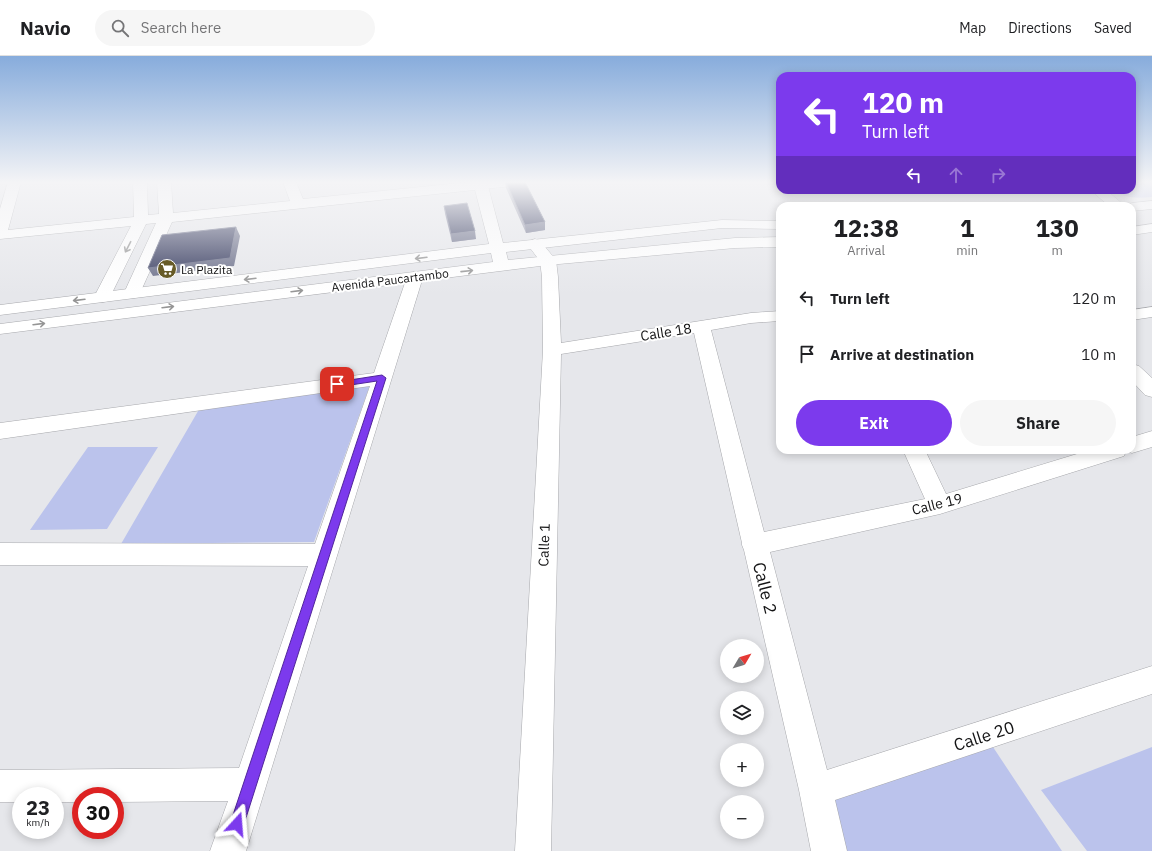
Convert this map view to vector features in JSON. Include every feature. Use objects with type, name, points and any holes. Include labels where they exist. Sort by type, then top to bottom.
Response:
[{"type":"street","points":[[4,219],[0,234],[152,219]]},
{"type":"street","points":[[132,293],[166,219]]},
{"type":"street","points":[[490,219],[502,267]]},
{"type":"street","points":[[102,297],[140,220]]},
{"type":"street","name":"Avenida Paucartambo","points":[[0,329],[502,267],[541,252],[722,224],[776,225]]},
{"type":"street","points":[[1136,230],[1152,228]]},
{"type":"street","name":"Avenida Paucartambo","points":[[0,310],[496,248],[541,252],[776,242]]},
{"type":"street","name":"Calle 1","points":[[533,851],[552,350],[550,277],[541,252]]},
{"type":"street","points":[[228,851],[415,277]]},
{"type":"street","points":[[1136,314],[1152,312]]},
{"type":"street","name":"Calle 18","points":[[552,350],[751,318],[776,316]]},
{"type":"street","name":"Calle 2","points":[[701,326],[754,545],[816,790],[829,851]]},
{"type":"street","points":[[1136,374],[1152,390]]},
{"type":"street","points":[[0,431],[382,378]]},
{"type":"street","points":[[1136,444],[1152,439]]},
{"type":"street","points":[[916,454],[940,505]]},
{"type":"street","name":"Calle 19","points":[[754,545],[940,505],[1103,454]]},
{"type":"street","points":[[0,554],[325,555]]},
{"type":"street","name":"Calle 20","points":[[816,790],[1152,680]]},
{"type":"street","points":[[0,786],[250,784]]},
{"type":"shaded area","points":[[370,385],[314,542],[121,544],[201,406]]},
{"type":"shaded area","points":[[88,447],[158,447],[107,529],[30,530]]},
{"type":"shaded area","points":[[991,744],[1062,851],[840,851],[826,799]]},
{"type":"shaded area","points":[[1152,747],[1152,851],[1087,851],[1041,790]]},
{"type":"building","points":[[447,219],[472,219],[475,231],[451,234]]},
{"type":"building","points":[[522,219],[544,219],[545,222],[525,225]]},
{"type":"building","points":[[236,227],[230,258],[148,268],[162,235]]},
{"type":"place","name":"La Plazita","points":[[167,269]]},
{"type":"route","points":[[237,824],[382,378],[337,384]]}]
